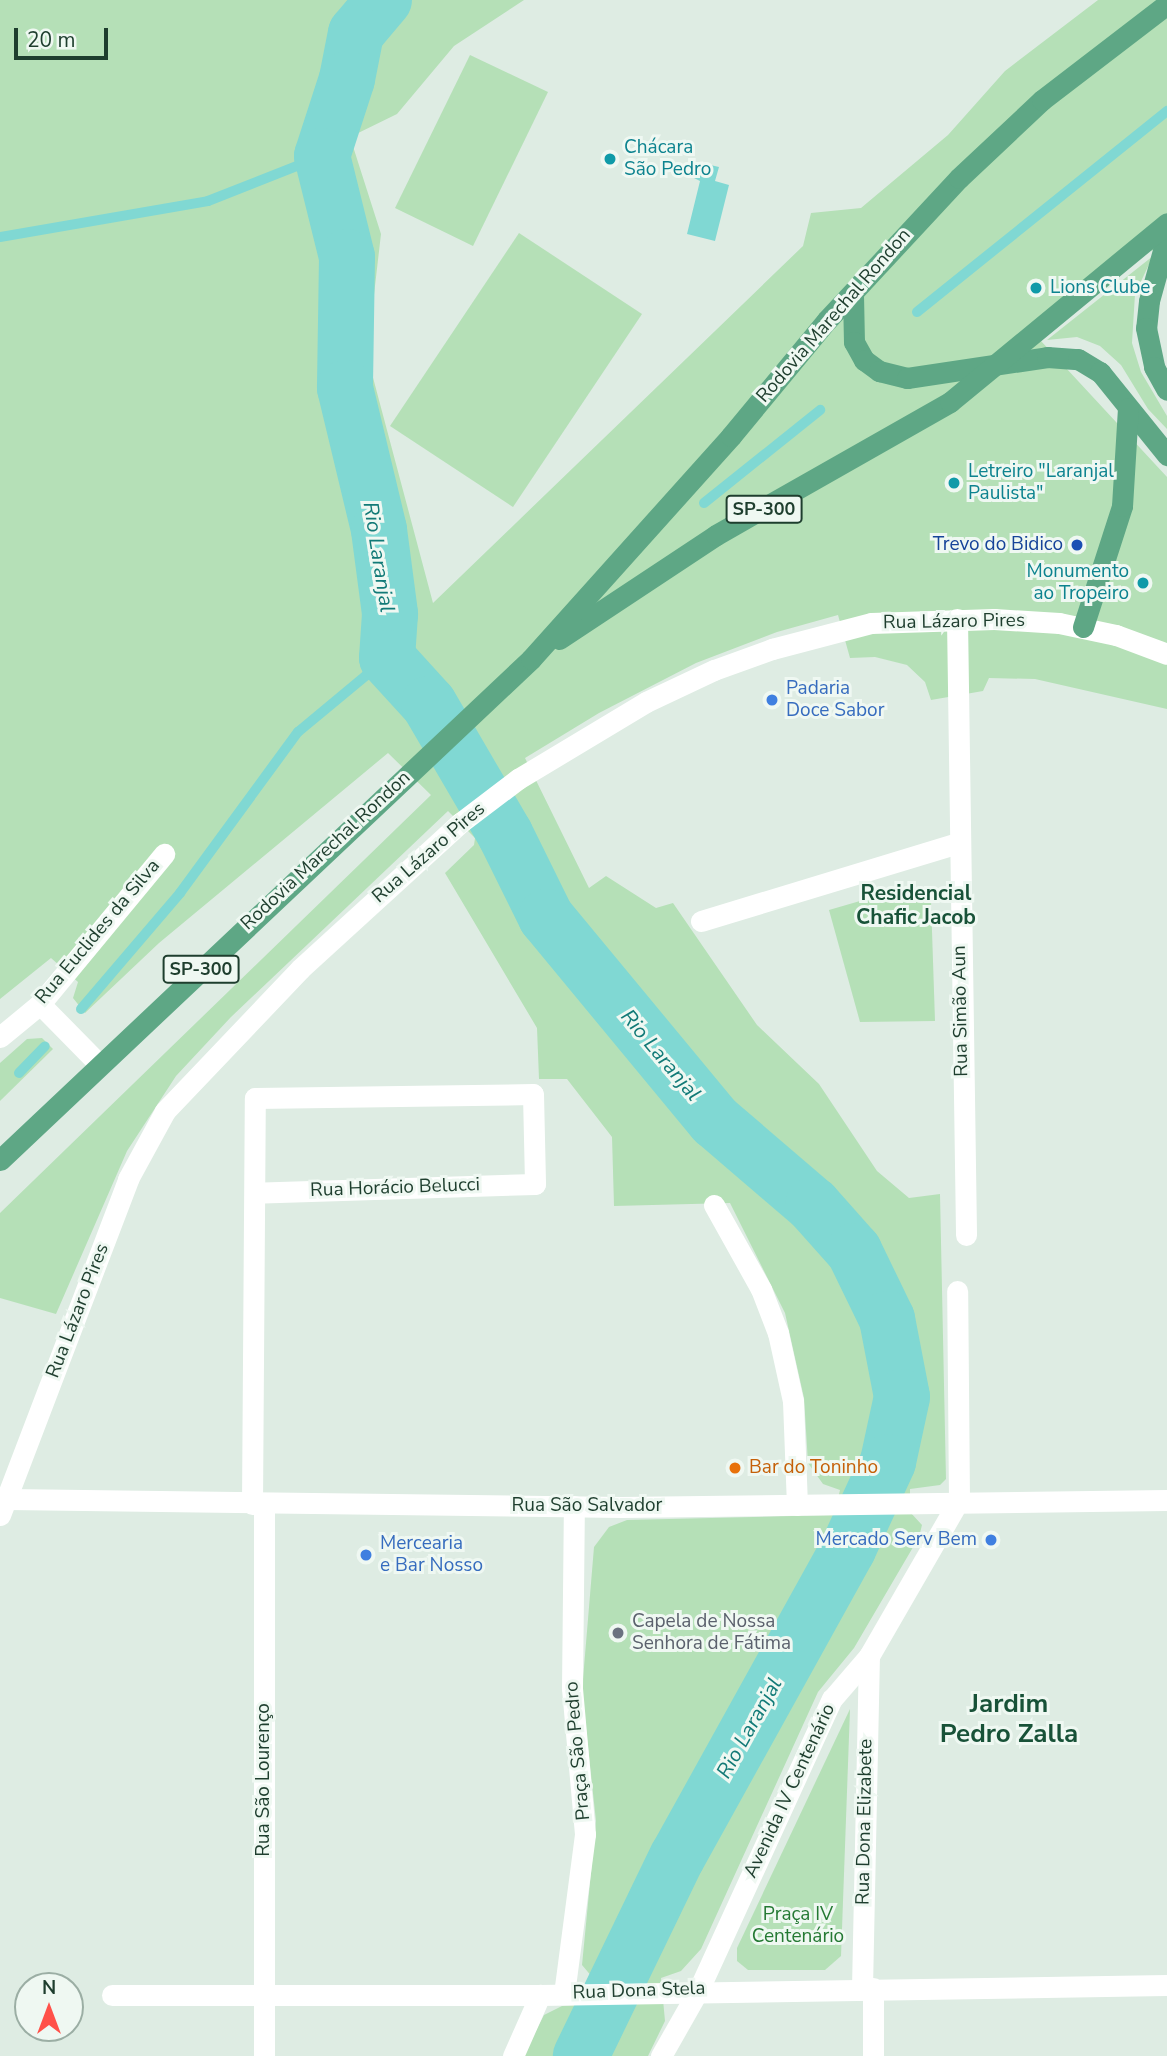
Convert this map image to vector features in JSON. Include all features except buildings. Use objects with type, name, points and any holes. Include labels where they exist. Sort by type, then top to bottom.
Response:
[{"type":"main road","name":"Rodovia Marechal Rondon","points":[[0,1160],[531,659],[924,214],[1012,126],[1167,4]]},
{"type":"main road","name":"Rodovia Marechal Rondon","points":[[531,659],[706,541],[928,418],[999,363],[1167,223]]},
{"type":"main road","points":[[1167,236],[1149,301],[1146,328],[1154,367],[1167,390]]},
{"type":"main road","points":[[853,295],[854,342],[864,360],[879,371],[907,377],[1047,357],[1078,359],[1100,372],[1167,455]]},
{"type":"main road","points":[[1083,627],[1122,506],[1128,408]]},
{"type":"street","name":"Rua Lázaro Pires","points":[[4,1507],[128,1179],[150,1132],[252,1015],[460,823],[518,779],[646,702],[744,658],[861,625],[957,619],[1083,627],[1167,654]]},
{"type":"street","name":"Rua Simão Aun","points":[[957,619],[957,843],[966,1235]]},
{"type":"street","points":[[701,920],[957,843]]},
{"type":"street","name":"Rua Euclides da Silva","points":[[0,1037],[40,1004],[164,854]]},
{"type":"street","points":[[40,1004],[100,1065]]},
{"type":"street","name":"Rua São Lourenço","points":[[264,2056],[255,1098],[533,1094],[535,1184]]},
{"type":"street","name":"Rua Horácio Belucci","points":[[255,1193],[535,1184]]},
{"type":"street","points":[[714,1205],[761,1289],[778,1333],[793,1401],[797,1505]]},
{"type":"street","points":[[957,1291],[959,1500]]},
{"type":"street","name":"Rua São Salvador","points":[[4,1507],[258,1504],[797,1505],[959,1500],[1167,1500]]},
{"type":"street","name":"Avenida IV Centenário","points":[[662,2056],[699,1989],[832,1699],[869,1656],[959,1500]]},
{"type":"street","name":"Praça São Pedro","points":[[565,1994],[585,1834],[572,1688],[574,1506]]},
{"type":"street","name":"Rua Dona Elizabete","points":[[869,1656],[868,1988],[873,2056]]},
{"type":"street","name":"Rua Dona Stela","points":[[112,1995],[540,1995],[699,1989],[1167,1984]]},
{"type":"street","points":[[513,2056],[540,1995]]},
{"type":"green space","points":[[0,0],[524,0],[454,46],[397,114],[350,137],[381,234],[367,355],[433,603],[803,246],[811,213],[861,208],[948,135],[1005,71],[1098,0],[1167,0],[1167,247],[1149,251],[1041,341],[1167,477],[1167,709],[1035,679],[989,678],[983,691],[931,700],[925,682],[907,665],[875,657],[850,658],[838,615],[777,632],[696,663],[599,713],[525,758],[589,888],[606,876],[656,908],[673,903],[757,1025],[819,1084],[877,1171],[909,1198],[940,1194],[946,1479],[940,1485],[910,1489],[910,1512],[922,1525],[919,1537],[854,1648],[818,1692],[701,1949],[681,1971],[661,1978],[665,2021],[648,2056],[523,2056],[544,2015],[562,2006],[580,2005],[593,1978],[582,1965],[596,1821],[582,1691],[594,1547],[609,1527],[627,1520],[834,1515],[840,1490],[823,1484],[808,1463],[804,1398],[785,1313],[730,1203],[614,1206],[612,1137],[567,1079],[539,1079],[537,1028],[445,873],[474,845],[475,838],[448,811],[231,1017],[176,1076],[127,1151],[56,1314],[0,1298],[0,1213],[431,795],[388,753],[159,943],[85,1013],[73,998],[78,982],[51,958],[0,999]]},
{"type":"green space","points":[[470,55],[548,92],[473,246],[395,208]]},
{"type":"green space","points":[[519,233],[642,314],[513,507],[390,426]]},
{"type":"green space","points":[[1153,256],[1135,294],[1132,343],[1141,372],[1167,416],[1167,429],[1148,409],[1121,365],[1100,346],[1077,337],[1047,340]]},
{"type":"green space","points":[[908,887],[923,889],[931,901],[935,1021],[860,1022],[829,910]]},
{"type":"green space","points":[[42,1038],[53,1049],[0,1101],[0,1063],[27,1039]]},
{"type":"green space","name":"Praça IV Centenário","points":[[850,1709],[841,1956],[825,1970],[748,1970],[737,1961],[737,1948]]},
{"type":"water","points":[[367,0],[397,0],[368,42],[356,68],[334,141],[330,192],[313,174],[313,150],[337,79],[342,55],[337,41]]},
{"type":"water","points":[[698,162],[719,167],[715,181],[729,185],[715,241],[687,234],[700,181],[694,178]]},
{"type":"water","points":[[363,304],[358,389],[379,530],[355,476],[328,318]]},
{"type":"waterway","name":"Rio Laranjal","points":[[384,0],[356,33],[347,79],[322,156],[347,257],[345,388],[379,530],[390,614],[387,658],[429,704],[505,834],[546,917],[715,1121],[813,1205],[854,1251],[887,1319],[902,1397],[888,1462],[848,1549],[677,1857],[581,2056]]},
{"type":"waterway","points":[[917,312],[1167,111]]},
{"type":"waterway","points":[[0,237],[208,201],[322,156]]},
{"type":"waterway","points":[[704,503],[820,410]]},
{"type":"waterway","points":[[81,1009],[180,893],[298,732],[387,658]]},
{"type":"waterway","points":[[19,1073],[45,1046]]},
{"type":"place","name":"Chácara São Pedro","points":[[610,159]]},
{"type":"place","name":"Lions Clube","points":[[1036,288]]},
{"type":"place","name":"Letreiro \"Laranjal Paulista\"","points":[[954,483]]},
{"type":"place","name":"Trevo do Bidico","points":[[1077,545]]},
{"type":"place","name":"Monumento ao Tropeiro","points":[[1143,583]]},
{"type":"place","name":"Padaria Doce Sabor","points":[[772,700]]},
{"type":"place","name":"Bar do Toninho","points":[[735,1468]]},
{"type":"place","name":"Mercado Serv Bem","points":[[991,1540]]},
{"type":"place","name":"Mercearia e Bar Nosso","points":[[366,1555]]},
{"type":"place","name":"Capela de Nossa Senhora de Fátima","points":[[618,1633]]},
{"type":"district","name":"Residencial Chafic Jacob","points":[[916,905]]},
{"type":"district","name":"Jardim Pedro Zalla","points":[[1009,1719]]}]
